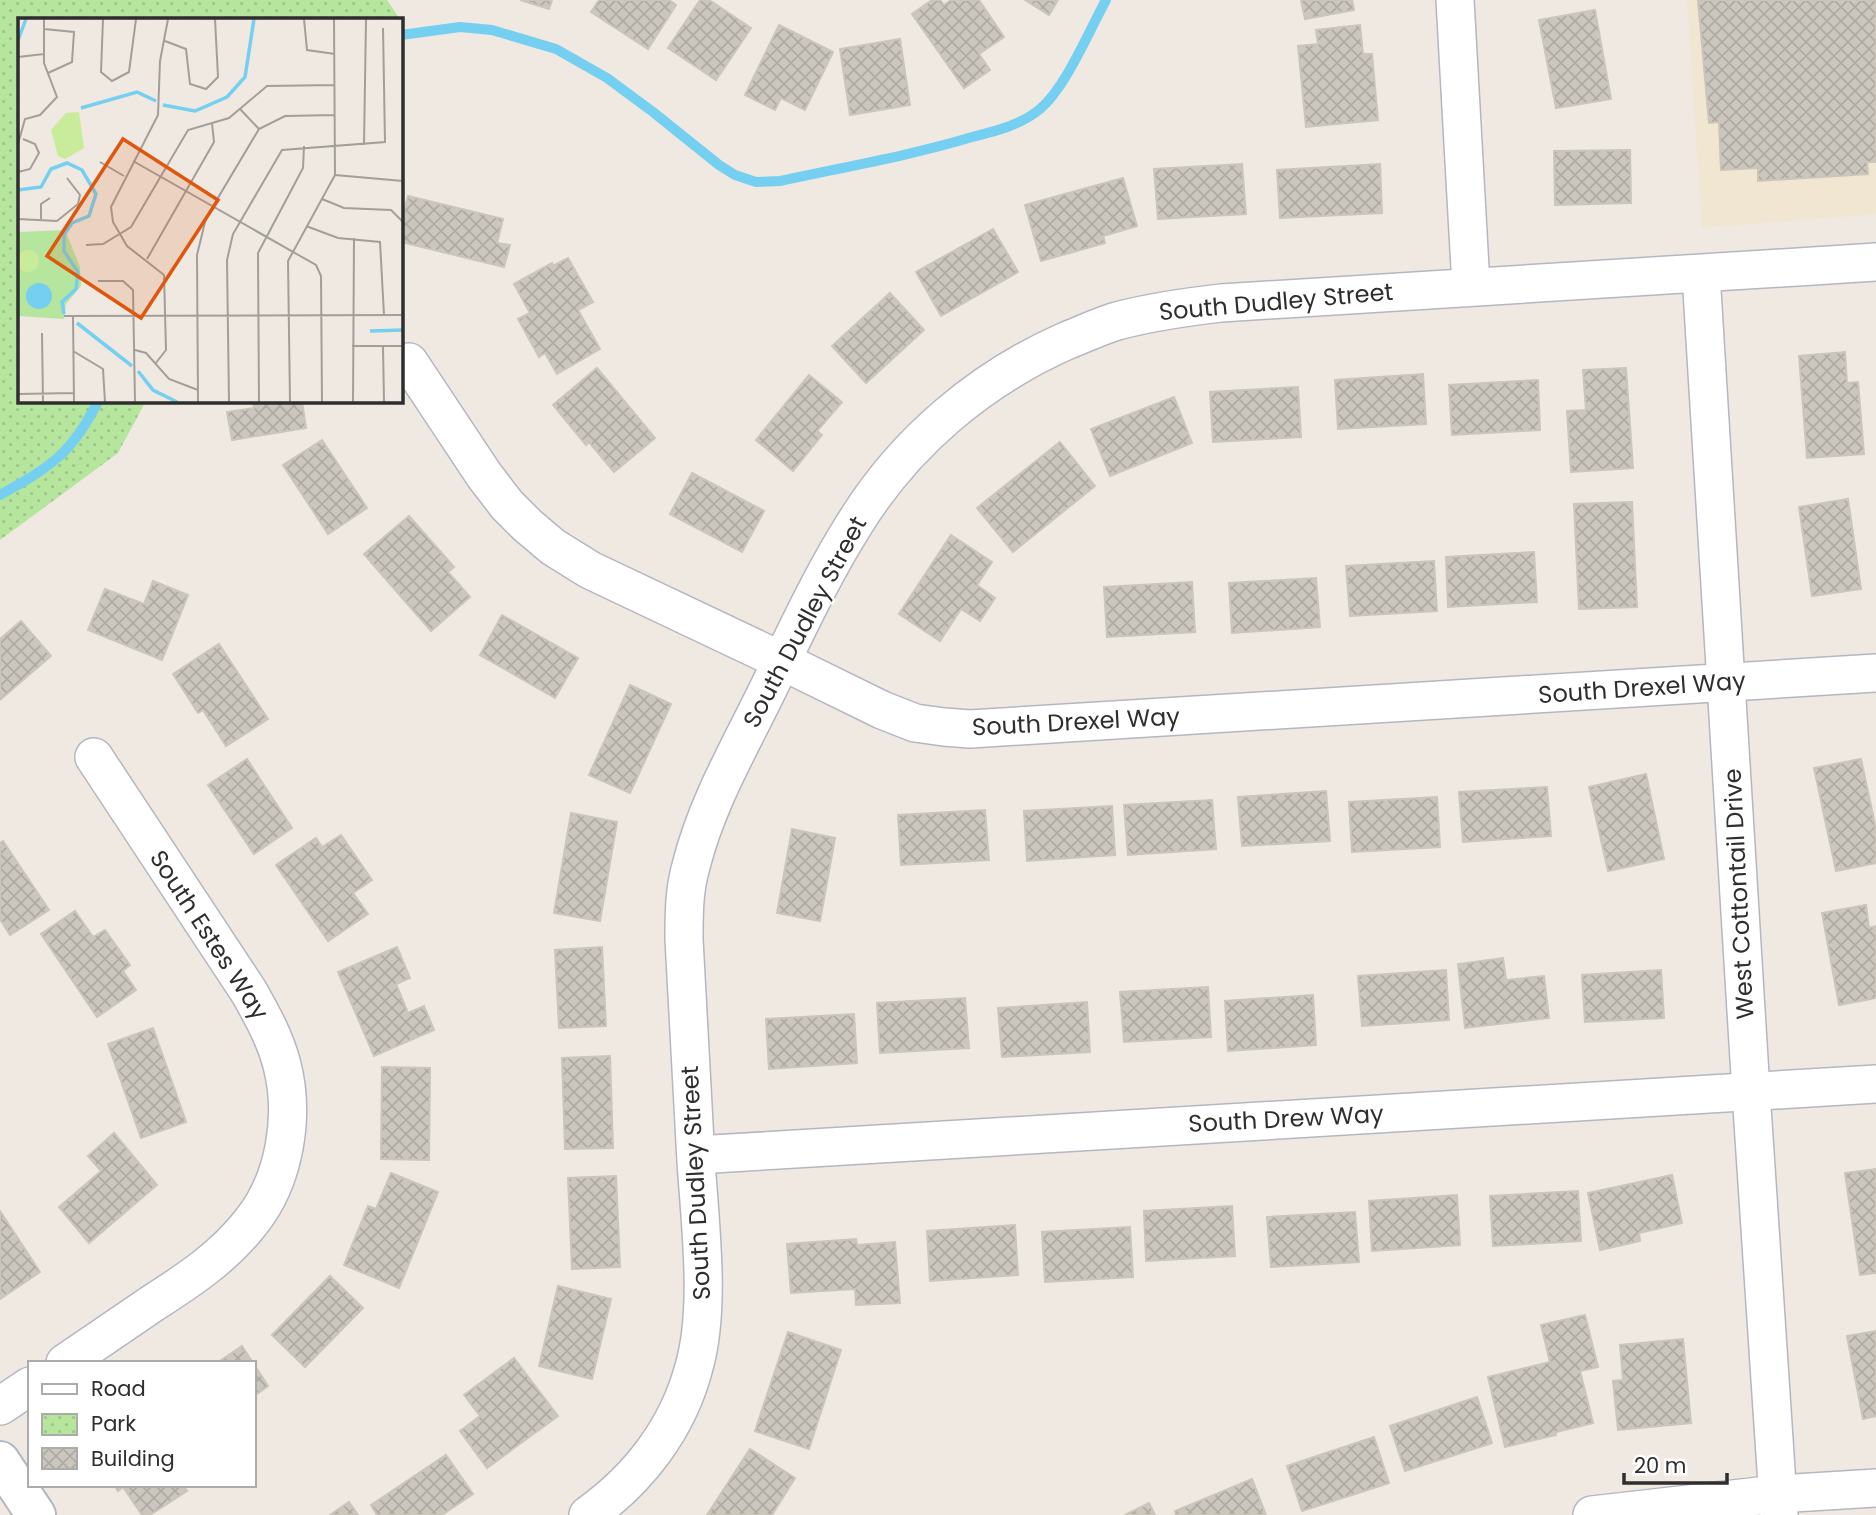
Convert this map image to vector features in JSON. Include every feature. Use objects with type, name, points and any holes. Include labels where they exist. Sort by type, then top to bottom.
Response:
[{"type":"street","points":[[1455,0],[1471,286]]},
{"type":"street","name":"South Dudley Street","points":[[588,1515],[611,1498],[646,1462],[670,1427],[685,1397],[695,1366],[701,1327],[702,1266],[684,939],[685,897],[699,836],[713,800],[782,661],[855,522],[899,464],[933,427],[992,380],[1046,350],[1115,322],[1181,308],[1471,286],[1876,262]]},
{"type":"street","name":"West Cottontail Drive","points":[[1701,274],[1778,1505]]},
{"type":"street","name":"South Drexel Way","points":[[408,362],[499,495],[527,525],[553,547],[590,570],[905,720],[970,729],[1876,673]]},
{"type":"street","name":"South Estes Way","points":[[68,1361],[179,1286],[216,1259],[234,1241],[252,1221],[271,1188],[284,1150],[287,1122],[287,1093],[282,1065],[263,1018],[249,992],[94,757]]},
{"type":"street","name":"South Drew Way","points":[[696,1155],[1876,1084]]},
{"type":"street","points":[[0,1406],[28,1387]]},
{"type":"street","points":[[0,1461],[36,1515]]},
{"type":"street","points":[[1592,1515],[1778,1505],[1876,1489]]},
{"type":"shaded area","points":[[1687,0],[1876,0],[1876,214],[1702,228]]},
{"type":"green space","points":[[0,0],[387,0],[399,18],[18,18],[18,402],[145,402],[118,453],[0,540]]},
{"type":"building","points":[[520,0],[552,0],[549,9]]},
{"type":"building","points":[[599,0],[669,0],[676,5],[648,49],[591,12]]},
{"type":"building","points":[[700,0],[709,0],[751,28],[716,80],[668,48]]},
{"type":"building","points":[[932,0],[940,0],[944,5],[951,0],[979,0],[1004,37],[979,54],[990,70],[964,88],[912,14]]},
{"type":"building","points":[[1025,0],[1058,0],[1049,15]]},
{"type":"building","points":[[1301,0],[1352,0],[1354,10],[1305,19]]},
{"type":"building","points":[[1698,0],[1876,0],[1876,162],[1867,162],[1868,174],[1758,181],[1758,168],[1721,170],[1719,122],[1709,123]]},
{"type":"building","points":[[1595,10],[1611,99],[1556,108],[1539,20]]},
{"type":"building","points":[[779,25],[833,52],[805,110],[781,98],[775,110],[745,95]]},
{"type":"building","points":[[1360,25],[1363,54],[1372,54],[1378,120],[1306,127],[1298,46],[1318,44],[1316,30]]},
{"type":"building","points":[[900,39],[910,105],[850,115],[840,49]]},
{"type":"building","points":[[1630,150],[1631,203],[1555,205],[1554,151]]},
{"type":"building","points":[[1242,164],[1246,214],[1158,219],[1154,169]]},
{"type":"building","points":[[1380,164],[1382,213],[1280,218],[1277,170]]},
{"type":"building","points":[[1123,178],[1137,226],[1103,236],[1105,243],[1041,261],[1025,205]]},
{"type":"building","points":[[408,196],[503,219],[497,243],[510,245],[504,267],[402,242],[402,221]]},
{"type":"building","points":[[993,229],[1018,272],[941,316],[916,272]]},
{"type":"building","points":[[568,258],[593,302],[578,310],[600,349],[557,374],[545,353],[539,357],[518,319],[530,313],[514,284],[552,263],[553,266]]},
{"type":"building","points":[[890,293],[924,330],[866,383],[832,346]]},
{"type":"building","points":[[1845,352],[1847,383],[1858,382],[1864,454],[1807,458],[1799,356]]},
{"type":"building","points":[[597,368],[655,438],[614,472],[589,442],[586,445],[553,405]]},
{"type":"building","points":[[1626,368],[1633,468],[1571,472],[1567,411],[1586,410],[1583,370]]},
{"type":"building","points":[[1423,374],[1426,424],[1338,429],[1335,380]]},
{"type":"building","points":[[809,375],[842,402],[817,431],[822,435],[793,471],[756,440]]},
{"type":"building","points":[[1538,380],[1540,430],[1452,435],[1449,385]]},
{"type":"building","points":[[1298,387],[1301,437],[1213,442],[1210,392]]},
{"type":"building","points":[[1174,397],[1192,443],[1110,476],[1091,429]]},
{"type":"building","points":[[253,402],[302,402],[306,428],[232,440],[227,412],[254,408]]},
{"type":"building","points":[[322,440],[367,508],[328,534],[283,465]]},
{"type":"building","points":[[1060,442],[1095,486],[1013,552],[977,508]]},
{"type":"building","points":[[692,473],[764,511],[742,552],[670,514]]},
{"type":"building","points":[[1848,499],[1861,589],[1812,596],[1799,507]]},
{"type":"building","points":[[1632,502],[1637,607],[1579,609],[1574,504]]},
{"type":"building","points":[[409,516],[454,567],[448,572],[470,597],[431,631],[364,554]]},
{"type":"building","points":[[951,535],[992,562],[977,585],[995,598],[980,621],[961,609],[940,641],[899,614]]},
{"type":"building","points":[[1534,552],[1537,602],[1448,607],[1446,557]]},
{"type":"building","points":[[1434,561],[1437,611],[1350,616],[1346,566]]},
{"type":"building","points":[[1316,578],[1320,627],[1232,633],[1229,583]]},
{"type":"building","points":[[153,581],[188,595],[162,660],[88,630],[105,589],[144,604]]},
{"type":"building","points":[[1192,582],[1195,632],[1107,637],[1104,587]]},
{"type":"building","points":[[502,615],[578,658],[555,698],[480,655]]},
{"type":"building","points":[[21,621],[51,656],[0,700],[0,639]]},
{"type":"building","points":[[219,644],[268,719],[226,746],[203,710],[198,713],[173,674]]},
{"type":"building","points":[[630,685],[671,704],[630,793],[589,775]]},
{"type":"building","points":[[247,759],[292,828],[254,854],[208,785]]},
{"type":"building","points":[[1861,759],[1876,829],[1876,863],[1836,871],[1814,768]]},
{"type":"building","points":[[1646,774],[1664,859],[1608,871],[1589,787]]},
{"type":"building","points":[[1547,787],[1551,836],[1463,842],[1459,792]]},
{"type":"building","points":[[1326,791],[1330,841],[1242,846],[1238,797]]},
{"type":"building","points":[[1437,797],[1440,847],[1352,852],[1349,802]]},
{"type":"building","points":[[1212,800],[1216,849],[1128,855],[1124,805]]},
{"type":"building","points":[[1112,806],[1115,855],[1027,861],[1024,811]]},
{"type":"building","points":[[985,810],[989,860],[901,865],[898,815]]},
{"type":"building","points":[[571,813],[617,822],[600,921],[554,913]]},
{"type":"building","points":[[792,829],[835,838],[820,921],[777,913]]},
{"type":"building","points":[[341,835],[372,880],[353,893],[368,914],[328,941],[276,865],[316,838],[322,847]]},
{"type":"building","points":[[3,841],[49,910],[10,935],[0,919],[0,843]]},
{"type":"building","points":[[1866,905],[1869,928],[1876,926],[1876,998],[1839,1005],[1822,913]]},
{"type":"building","points":[[75,911],[93,937],[105,930],[130,965],[123,971],[136,990],[97,1017],[41,934]]},
{"type":"building","points":[[397,947],[410,978],[396,984],[408,1013],[424,1006],[434,1030],[374,1056],[338,972]]},
{"type":"building","points":[[602,947],[606,1026],[559,1028],[555,950]]},
{"type":"building","points":[[1503,958],[1506,980],[1544,976],[1549,1018],[1465,1028],[1458,964]]},
{"type":"building","points":[[1446,970],[1449,1020],[1362,1026],[1358,976]]},
{"type":"building","points":[[1661,970],[1664,1018],[1585,1022],[1582,975]]},
{"type":"building","points":[[1208,987],[1211,1037],[1124,1042],[1120,992]]},
{"type":"building","points":[[1313,995],[1316,1045],[1228,1051],[1225,1001]]},
{"type":"building","points":[[965,998],[969,1048],[880,1053],[877,1003]]},
{"type":"building","points":[[1087,1002],[1090,1052],[1002,1057],[998,1008]]},
{"type":"building","points":[[854,1014],[857,1063],[769,1069],[766,1019]]},
{"type":"building","points":[[153,1028],[186,1122],[141,1138],[108,1044]]},
{"type":"building","points":[[610,1056],[613,1148],[565,1149],[562,1058]]},
{"type":"building","points":[[382,1067],[430,1068],[429,1160],[381,1159]]},
{"type":"building","points":[[114,1133],[157,1185],[89,1243],[59,1207],[101,1171],[88,1156]]},
{"type":"building","points":[[1876,1169],[1876,1273],[1860,1275],[1845,1173]]},
{"type":"building","points":[[391,1173],[438,1192],[399,1288],[344,1265],[368,1206],[376,1209]]},
{"type":"building","points":[[1672,1175],[1682,1223],[1639,1233],[1640,1241],[1600,1250],[1588,1193]]},
{"type":"building","points":[[616,1176],[620,1267],[572,1269],[568,1178]]},
{"type":"building","points":[[1578,1191],[1581,1241],[1493,1246],[1490,1196]]},
{"type":"building","points":[[1457,1195],[1460,1245],[1372,1251],[1369,1201]]},
{"type":"building","points":[[1232,1206],[1235,1256],[1146,1261],[1144,1211]]},
{"type":"building","points":[[0,1211],[40,1272],[0,1299]]},
{"type":"building","points":[[1355,1212],[1359,1262],[1271,1267],[1267,1217]]},
{"type":"building","points":[[1015,1225],[1018,1275],[930,1281],[927,1231]]},
{"type":"building","points":[[1130,1227],[1133,1277],[1045,1282],[1042,1232]]},
{"type":"building","points":[[856,1239],[857,1245],[895,1242],[900,1303],[856,1305],[855,1289],[791,1293],[787,1244]]},
{"type":"building","points":[[330,1276],[363,1308],[305,1367],[272,1335]]},
{"type":"building","points":[[558,1286],[611,1299],[592,1379],[539,1366]]},
{"type":"building","points":[[1585,1315],[1598,1367],[1580,1371],[1593,1423],[1505,1447],[1488,1377],[1550,1362],[1541,1325]]},
{"type":"building","points":[[1876,1331],[1876,1416],[1863,1419],[1847,1336]]},
{"type":"building","points":[[788,1332],[841,1350],[809,1449],[755,1431]]},
{"type":"building","points":[[1683,1339],[1691,1423],[1618,1430],[1613,1381],[1623,1380],[1620,1345]]},
{"type":"building","points":[[242,1346],[252,1361],[220,1361]]},
{"type":"building","points":[[514,1358],[558,1416],[487,1468],[460,1431],[480,1416],[464,1395]]},
{"type":"building","points":[[256,1367],[268,1386],[256,1395]]},
{"type":"building","points":[[1477,1397],[1492,1443],[1405,1471],[1390,1426]]},
{"type":"building","points":[[1374,1437],[1389,1483],[1302,1511],[1287,1466]]},
{"type":"building","points":[[750,1449],[795,1478],[772,1515],[707,1515]]},
{"type":"building","points":[[446,1455],[473,1494],[442,1515],[377,1515],[371,1505]]},
{"type":"building","points":[[1252,1479],[1266,1515],[1176,1515],[1175,1511]]},
{"type":"building","points":[[123,1487],[184,1487],[187,1491],[150,1515],[142,1515]]},
{"type":"building","points":[[349,1502],[358,1515],[330,1515]]},
{"type":"building","points":[[1149,1503],[1155,1515],[1125,1515]]},
{"type":"waterway","points":[[402,35],[460,27],[492,30],[556,49],[607,78],[735,175],[756,182],[780,181],[924,150],[999,130],[1025,119],[1040,109],[1059,87],[1106,0]]},
{"type":"waterway","points":[[0,495],[46,467],[69,447],[97,402]]}]
